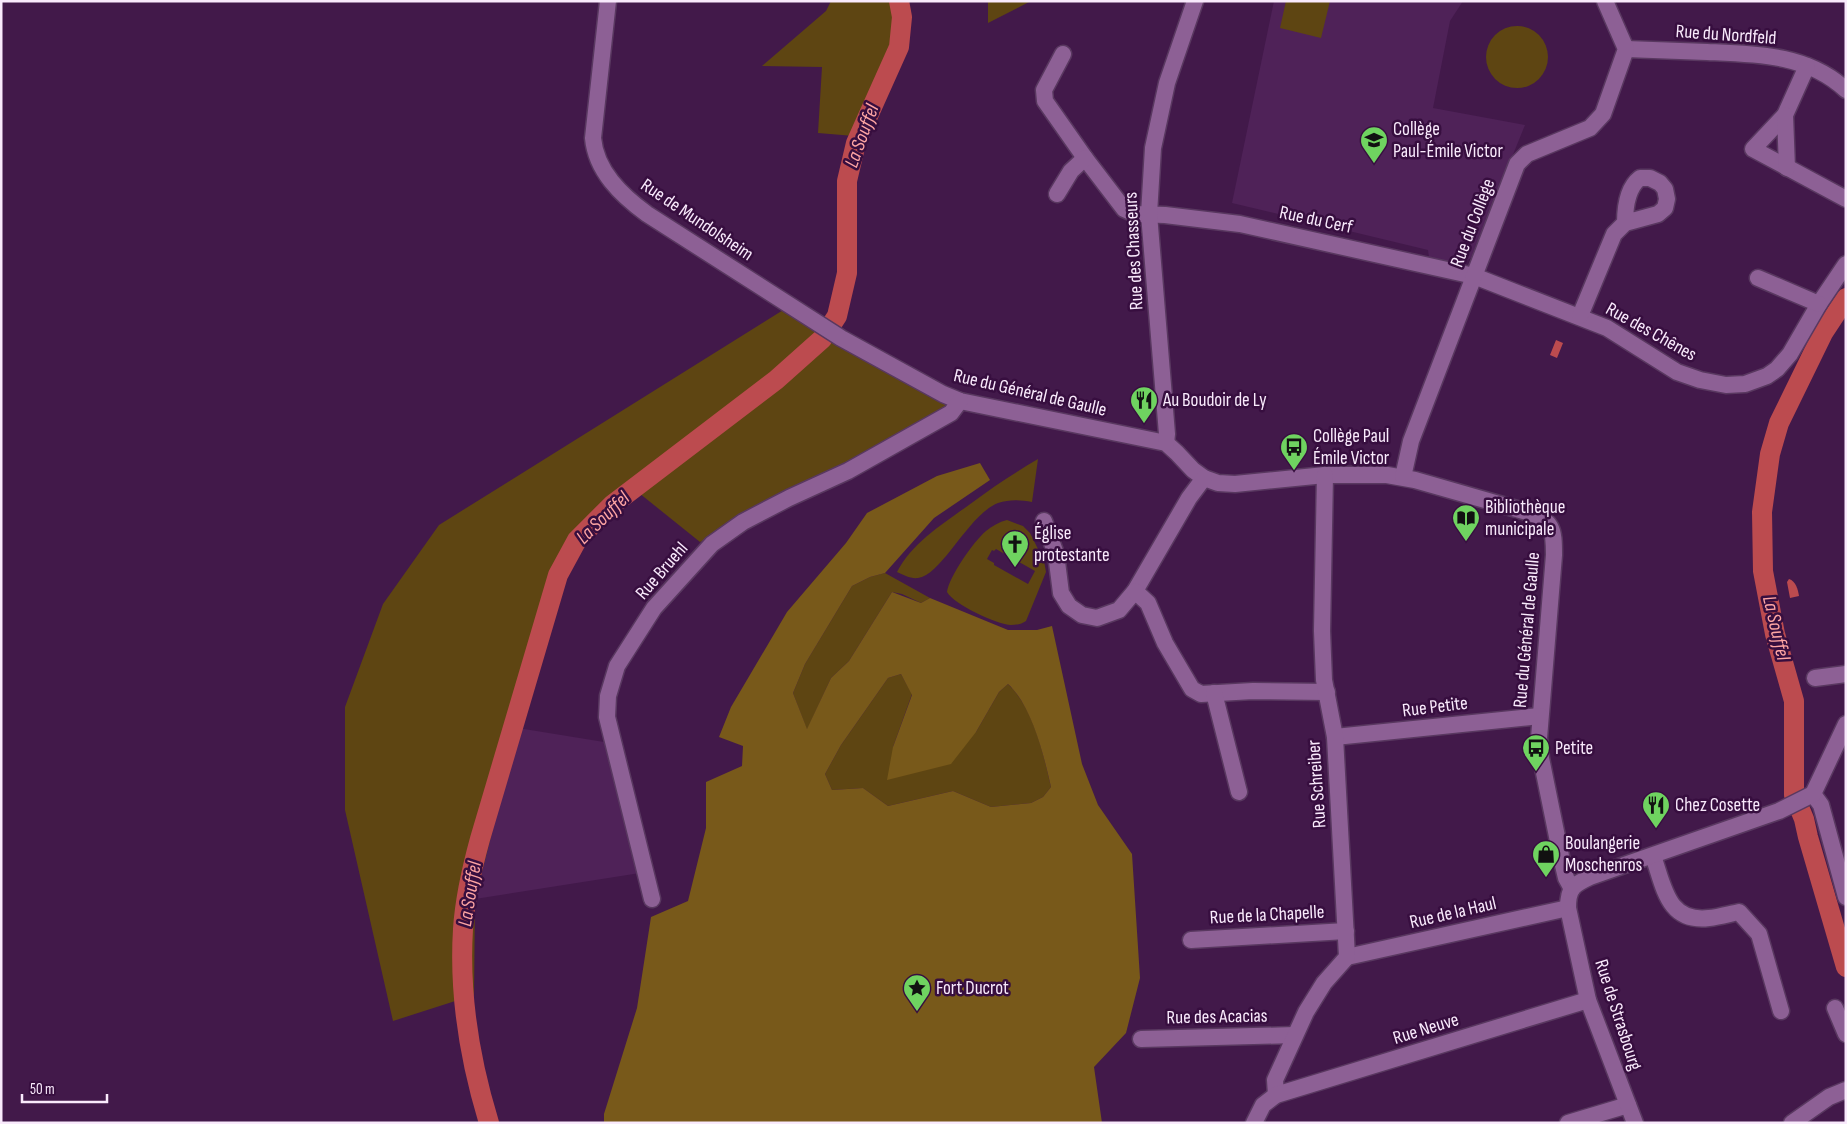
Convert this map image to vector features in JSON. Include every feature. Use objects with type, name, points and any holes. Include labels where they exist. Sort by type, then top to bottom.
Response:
[{"type":"street","name":"Rue de Mundolsheim","points":[[608,1],[593,138],[598,158],[609,178],[627,199],[646,214],[841,338]]},
{"type":"street","name":"Rue des Chasseurs","points":[[1166,444],[1167,434],[1149,214],[1155,139],[1167,83],[1195,1]]},
{"type":"street","points":[[1605,1],[1626,49]]},
{"type":"street","name":"Rue du Nordfeld","points":[[1626,49],[1774,56],[1806,66],[1824,75],[1846,90]]},
{"type":"street","name":"Rue du Collège","points":[[1403,477],[1411,441],[1517,164],[1527,154],[1590,128],[1603,114],[1626,49]]},
{"type":"street","name":"Rue du Cerf","points":[[1063,54],[1044,90],[1045,101],[1124,210],[1136,214],[1240,224],[1474,276]]},
{"type":"street","points":[[1806,66],[1785,116],[1753,150],[1846,199]]},
{"type":"street","points":[[1785,116],[1787,168]]},
{"type":"street","points":[[1057,194],[1071,170],[1085,158]]},
{"type":"street","points":[[1580,316],[1614,234],[1624,223]]},
{"type":"street","name":"Rue des Chênes","points":[[1474,276],[1607,328],[1665,365],[1688,377],[1716,384],[1735,385],[1756,380],[1777,369],[1790,354],[1819,304],[1846,264]]},
{"type":"street","points":[[1758,278],[1819,304]]},
{"type":"street","name":"Rue du Général de Gaulle","points":[[841,338],[943,394],[960,401],[1166,444],[1177,452],[1193,470],[1204,478],[1218,483],[1235,484],[1325,474],[1403,477],[1527,512],[1539,516],[1548,522],[1554,537],[1554,555],[1539,738],[1541,758],[1562,861],[1566,878],[1572,889]]},
{"type":"street","name":"Rue Bruehl","points":[[652,899],[607,717],[608,696],[617,666],[654,608],[712,544],[743,522],[848,470],[943,418],[951,413],[960,401]]},
{"type":"street","name":"Rue Schreiber","points":[[1325,474],[1322,631],[1324,680],[1335,738],[1347,957]]},
{"type":"street","points":[[1044,520],[1056,554],[1062,593],[1069,606],[1082,615],[1098,618],[1119,610],[1135,591],[1189,498],[1204,478]]},
{"type":"street","points":[[1135,591],[1148,603],[1165,643],[1192,689],[1200,694],[1253,691],[1327,692]]},
{"type":"street","points":[[1814,678],[1846,674]]},
{"type":"street","points":[[1214,693],[1239,792]]},
{"type":"street","name":"Rue Petite","points":[[1335,738],[1540,716]]},
{"type":"street","points":[[1803,800],[1846,724]]},
{"type":"street","points":[[1572,889],[1577,883],[1590,877],[1653,856],[1803,800],[1821,805],[1846,897]]},
{"type":"street","points":[[1653,856],[1669,901],[1677,912],[1707,919],[1739,912],[1759,934],[1781,1011]]},
{"type":"street","name":"Rue de Strasbourg","points":[[1572,889],[1568,896],[1568,908],[1588,1000],[1636,1123]]},
{"type":"street","name":"Rue de la Haul","points":[[1347,957],[1568,908]]},
{"type":"street","name":"Rue de la Chapelle","points":[[1191,940],[1346,931]]},
{"type":"street","points":[[1254,1123],[1263,1105],[1276,1095],[1275,1080],[1306,1012],[1324,983],[1347,957]]},
{"type":"street","name":"Rue Neuve","points":[[1276,1095],[1588,1000]]},
{"type":"street","points":[[1836,1008],[1846,1034]]},
{"type":"street","name":"Rue des Acacias","points":[[1141,1039],[1295,1035]]},
{"type":"street","points":[[1279,1071],[1295,1089]]},
{"type":"street","points":[[1792,1123],[1829,1098],[1846,1090]]},
{"type":"street","points":[[1568,1123],[1628,1105]]},
{"type":"shaded area","points":[[831,1],[893,1],[901,16],[880,81],[854,136],[818,133],[822,67],[762,66],[826,11]]},
{"type":"shaded area","points":[[893,1],[906,1],[901,16]]},
{"type":"shaded area","points":[[988,1],[1031,1],[988,23]]},
{"type":"shaded area","name":"Collège Paul-Émile Victor","points":[[1274,1],[1463,1],[1450,21],[1433,108],[1525,125],[1471,258],[1460,264],[1429,257],[1428,250],[1232,203]]},
{"type":"shaded area","points":[[1286,1],[1330,1],[1321,38],[1280,28]]},
{"type":"shaded area","points":[[1517,26],[1534,31],[1539,35],[1543,40],[1548,57],[1543,74],[1539,79],[1534,83],[1517,88],[1500,83],[1495,79],[1491,74],[1486,57],[1491,40],[1495,35],[1500,31]]},
{"type":"shaded area","points":[[796,302],[960,398],[796,500],[700,542],[639,493],[560,566],[475,899],[474,995],[393,1021],[345,810],[345,707],[383,604],[439,525]]},
{"type":"shaded area","points":[[1640,321],[1654,329],[1651,334],[1638,327]]},
{"type":"shaded area","points":[[1556,340],[1563,343],[1557,358],[1550,355]]},
{"type":"shaded area","points":[[1038,459],[1032,502],[1020,500],[1007,501],[998,503],[987,510],[976,519],[946,556],[927,574],[915,578],[897,572],[912,551],[931,533],[997,485]]},
{"type":"shaded area","points":[[980,463],[990,480],[934,518],[885,573],[870,577],[852,586],[805,664],[793,693],[807,729],[831,678],[849,661],[892,592],[921,603],[930,598],[1008,630],[1037,630],[1052,626],[1082,764],[1098,805],[1132,854],[1140,978],[1126,1033],[1094,1067],[1102,1123],[604,1123],[604,1114],[637,1008],[651,917],[688,901],[706,828],[706,782],[742,766],[743,746],[719,737],[731,707],[787,612],[846,543],[867,513],[937,476]],"holes":[[[901,674],[912,695],[893,747],[887,780],[951,764],[976,732],[999,692],[1008,684],[1024,705],[1036,732],[1051,787],[1043,797],[1031,803],[991,807],[953,791],[888,806],[863,788],[832,790],[825,774],[841,745],[888,678]]]},
{"type":"shaded area","points":[[1007,520],[1023,526],[1030,533],[1044,561],[1046,572],[1026,621],[1015,625],[996,622],[976,613],[966,608],[947,592],[962,560],[975,543],[988,529]],"holes":[[[996,549],[1035,571],[1028,584],[987,559],[992,550]]]},
{"type":"shaded area","points":[[885,573],[930,598],[921,603],[902,594],[892,592],[849,661],[831,678],[807,730],[793,693],[805,664],[852,586],[870,577]]},
{"type":"shaded area","points":[[1789,579],[1795,584],[1799,596],[1790,598],[1787,582]]},
{"type":"shaded area","points":[[901,674],[912,694],[893,747],[976,732],[999,692],[1008,684],[1025,706],[1041,746],[1051,787],[1043,797],[1031,803],[991,807],[953,791],[888,806],[863,788],[832,790],[825,774],[841,745],[888,678]]},
{"type":"shaded area","points":[[518,728],[604,742],[629,794],[640,873],[475,899]]},
{"type":"waterway","name":"La Souffel","points":[[489,1123],[476,1076],[464,1003],[462,953],[465,906],[480,839],[558,575],[577,540],[612,505],[776,380],[822,339],[837,316],[847,273],[847,181],[856,143],[899,47],[902,17],[899,1]]},
{"type":"waterway","name":"La Souffel","points":[[1846,298],[1823,333],[1779,423],[1770,454],[1762,512],[1763,571],[1775,634],[1794,701],[1794,795],[1804,819],[1846,967]]},
{"type":"place","name":"Collège Paul-Émile Victor","points":[[1374,164]]},
{"type":"place","name":"Au Boudoir de Ly","points":[[1144,424]]},
{"type":"place","name":"Collège Paul Émile Victor","points":[[1294,471]]},
{"type":"place","name":"Bibliothèque municipale","points":[[1466,542]]},
{"type":"place","name":"Église protestante","points":[[1015,568]]},
{"type":"place","name":"Petite","points":[[1536,772]]},
{"type":"place","name":"Chez Cosette","points":[[1656,829]]},
{"type":"place","name":"Boulangerie Moschenros","points":[[1546,878]]},
{"type":"place","name":"Fort Ducrot","points":[[917,1012]]}]
